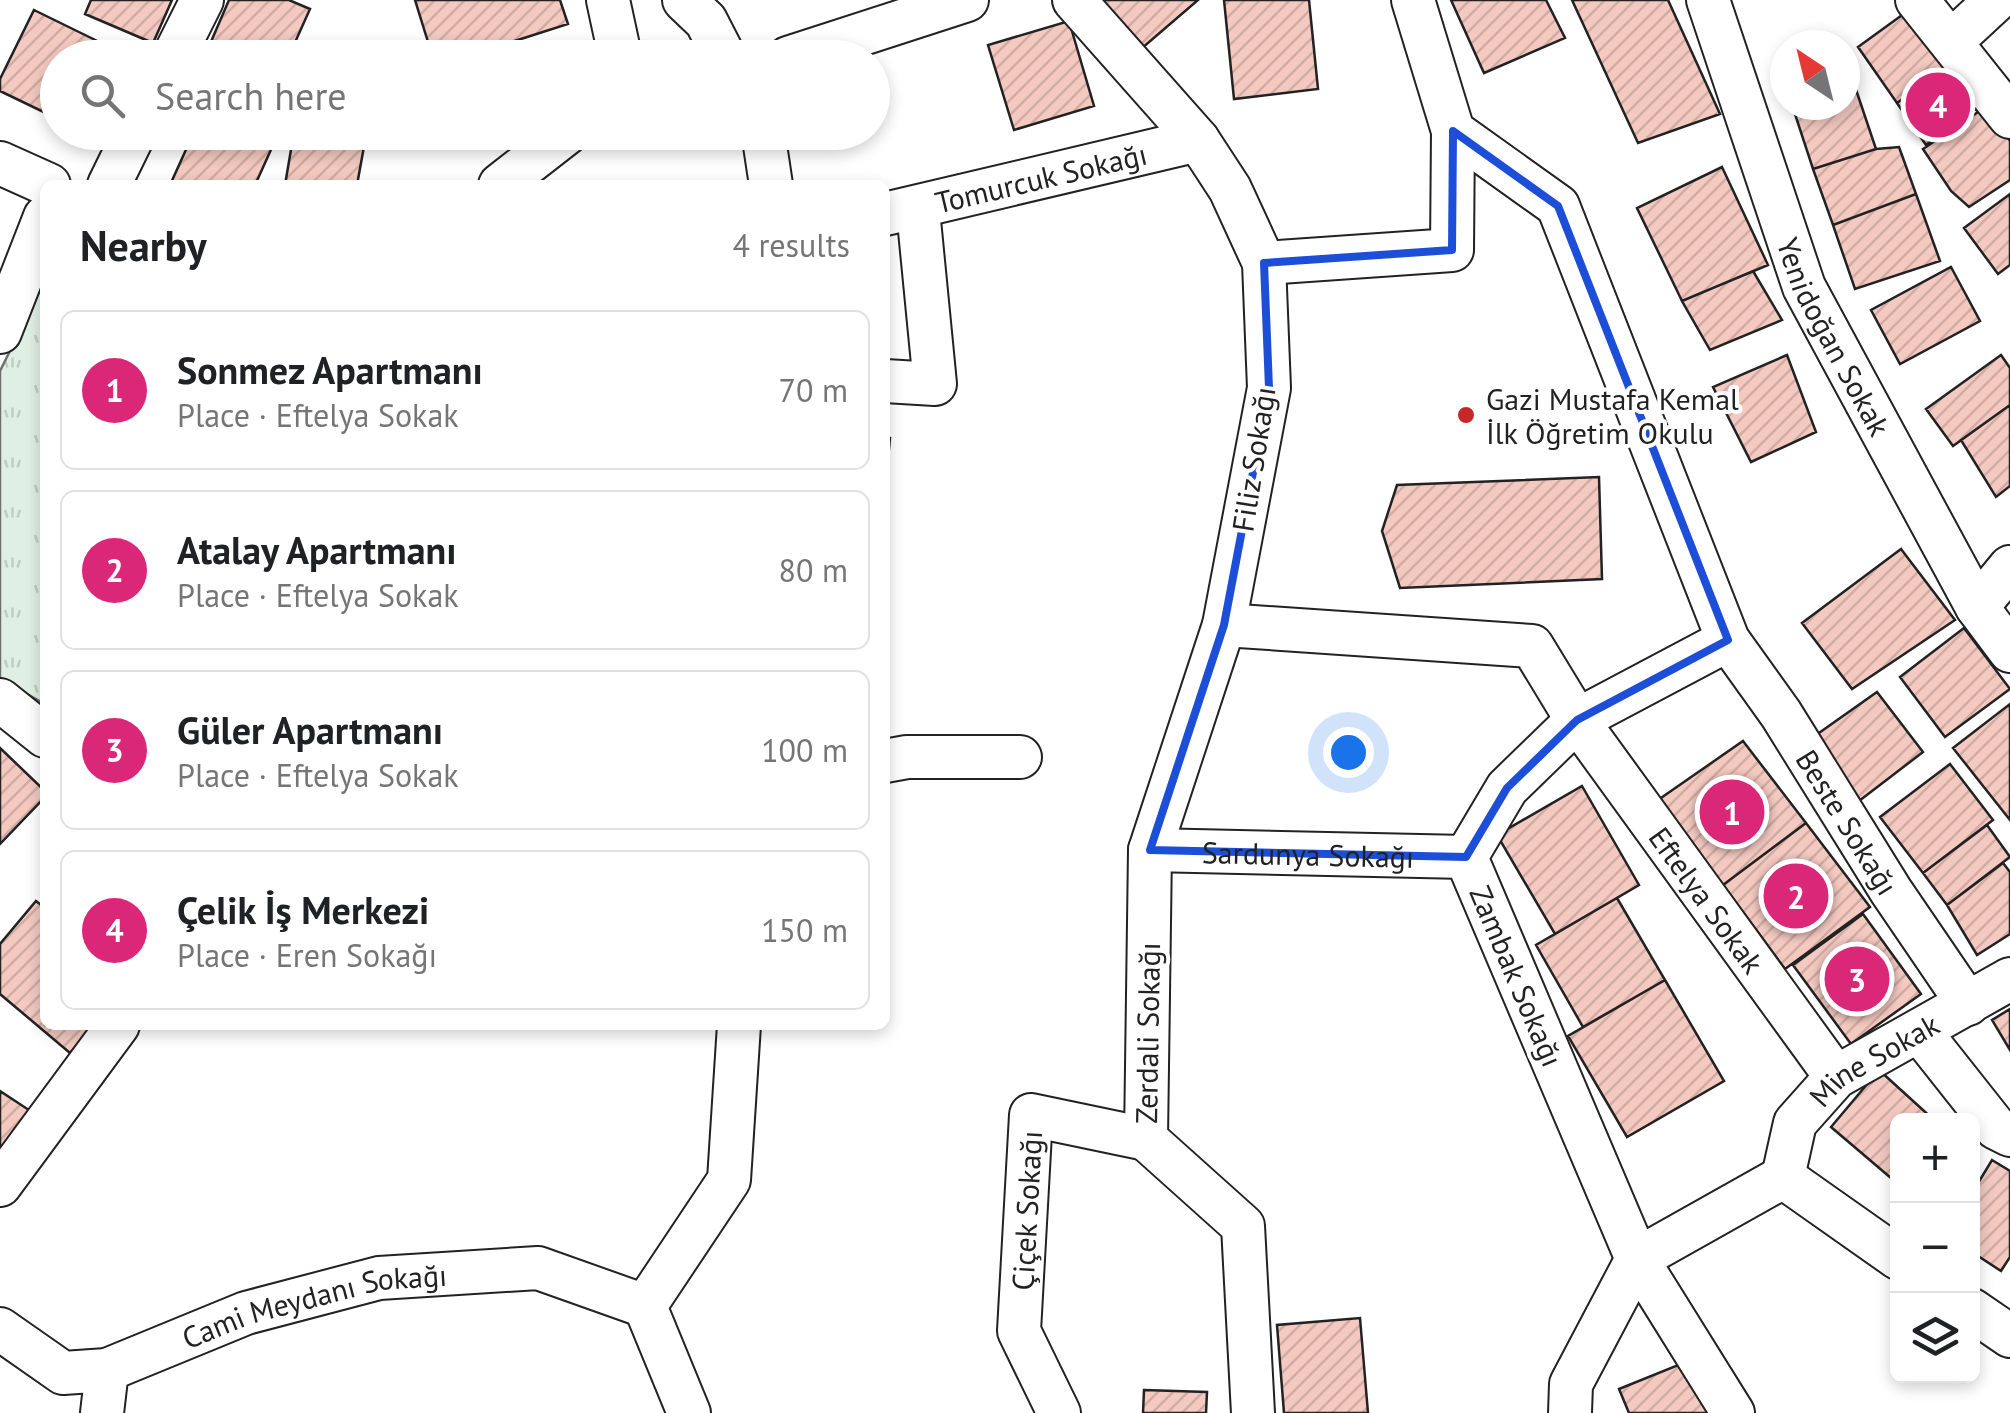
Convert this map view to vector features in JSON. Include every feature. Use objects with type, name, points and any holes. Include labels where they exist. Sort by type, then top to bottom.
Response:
[{"type":"street","points":[[182,40],[202,0]]},
{"type":"street","points":[[608,0],[617,40]]},
{"type":"street","points":[[684,0],[706,21],[716,40]]},
{"type":"street","points":[[844,40],[967,0]]},
{"type":"street","name":"Filiz Sokağı","points":[[1074,0],[1198,140],[1230,189],[1264,263],[1268,388],[1224,624],[1150,850]]},
{"type":"street","points":[[1264,263],[1452,250],[1453,131],[1413,0]]},
{"type":"street","name":"Yenidoğan Sokak","points":[[1708,0],[1804,287],[1977,607],[2010,651]]},
{"type":"street","points":[[1917,0],[2010,117]]},
{"type":"street","points":[[1952,41],[1996,0]]},
{"type":"street","name":"Beste Sokağı","points":[[1453,131],[1558,206],[1728,640],[1782,714],[1891,891],[1968,1004]]},
{"type":"street","name":"Tomurcuk Sokağı","points":[[901,212],[1198,140]]},
{"type":"street","points":[[111,180],[126,150]]},
{"type":"street","points":[[507,180],[550,150]]},
{"type":"street","points":[[766,150],[770,180]]},
{"type":"street","points":[[0,163],[40,181]]},
{"type":"street","points":[[890,381],[935,384],[901,212]]},
{"type":"street","points":[[0,332],[40,230]]},
{"type":"street","points":[[1977,607],[2010,567]]},
{"type":"street","name":"Eftelya Sokak","points":[[1224,624],[1532,646],[1577,720],[1836,1077]]},
{"type":"street","name":"Zambak Sokağı","points":[[1728,640],[1577,720],[1507,788],[1466,857],[1637,1259],[1733,1413]]},
{"type":"street","points":[[0,700],[40,732]]},
{"type":"street","points":[[890,760],[1020,757]]},
{"type":"street","name":"Sardunya Sokağı","points":[[1150,850],[1466,857]]},
{"type":"street","name":"Zerdali Sokağı","points":[[1150,850],[1146,1138],[1242,1226],[1253,1413]]},
{"type":"street","name":"Mine Sokak","points":[[1784,1178],[1795,1123],[1836,1077],[2010,980]]},
{"type":"street","points":[[0,1185],[114,1030]]},
{"type":"street","points":[[689,1413],[645,1306],[729,1180],[739,1030]]},
{"type":"street","points":[[1920,1032],[1996,1128],[2010,1135]]},
{"type":"street","name":"Çiçek Sokağı","points":[[1059,1413],[1019,1331],[1031,1115],[1146,1138]]},
{"type":"street","points":[[1570,1413],[1571,1384],[1637,1259],[1784,1178],[1890,1252]]},
{"type":"street","name":"Cami Meydanı Sokağı","points":[[0,1329],[63,1373],[107,1370],[246,1313],[379,1278],[538,1268],[645,1306]]},
{"type":"street","points":[[1980,1315],[2010,1336]]},
{"type":"street","points":[[102,1413],[107,1370]]},
{"type":"highlighted area","points":[[1453,131],[1558,206],[1728,640],[1577,720],[1507,788],[1466,857],[1150,850],[1224,625],[1269,388],[1264,263],[1452,250]]},
{"type":"green space","points":[[40,290],[40,701],[0,679],[0,371]]},
{"type":"building","points":[[91,0],[172,0],[154,40],[85,14]]},
{"type":"building","points":[[229,0],[289,0],[310,9],[296,40],[212,40]]},
{"type":"building","points":[[415,0],[560,0],[568,24],[518,40],[427,40]]},
{"type":"building","points":[[1086,0],[1198,0],[1134,55]]},
{"type":"building","points":[[1224,0],[1309,0],[1318,89],[1234,99]]},
{"type":"building","points":[[1451,0],[1546,0],[1565,38],[1484,73]]},
{"type":"building","points":[[1572,0],[1668,0],[1720,114],[1638,143]]},
{"type":"building","points":[[34,10],[95,40],[40,40],[40,110],[0,91],[0,79]]},
{"type":"building","points":[[1909,10],[1950,65],[1897,103],[1860,46]]},
{"type":"building","points":[[1069,21],[1094,106],[1014,130],[988,45]]},
{"type":"building","points":[[1950,65],[1980,106],[1926,145],[1897,103]]},
{"type":"building","points":[[1860,102],[1876,149],[1813,169],[1797,120],[1860,120]]},
{"type":"building","points":[[1987,106],[2010,141],[2010,180],[1969,207],[1951,191],[1923,149]]},
{"type":"building","points":[[1899,147],[1916,194],[1833,225],[1813,169],[1876,149]]},
{"type":"building","points":[[186,150],[271,150],[257,180],[172,180]]},
{"type":"building","points":[[291,150],[363,150],[358,180],[286,180]]},
{"type":"building","points":[[1722,167],[1768,265],[1682,301],[1637,208]]},
{"type":"building","points":[[1916,194],[1940,261],[1855,289],[1833,225]]},
{"type":"building","points":[[2010,194],[2010,265],[1998,274],[1964,228]]},
{"type":"building","points":[[1951,267],[1980,321],[1900,364],[1871,310]]},
{"type":"building","points":[[1753,271],[1782,320],[1710,350],[1682,301]]},
{"type":"building","points":[[1787,355],[1816,432],[1751,462],[1713,387]]},
{"type":"building","points":[[2001,355],[2010,368],[2010,405],[1953,446],[1926,409]]},
{"type":"building","points":[[2010,405],[2010,486],[1996,497],[1961,440]]},
{"type":"building","points":[[1599,477],[1602,579],[1400,588],[1382,531],[1397,485]]},
{"type":"building","points":[[1901,549],[1955,620],[1852,689],[1802,623]]},
{"type":"building","points":[[1964,628],[2010,689],[1945,737],[1900,677]]},
{"type":"building","points":[[1877,692],[1923,752],[1859,801],[1809,740]]},
{"type":"building","points":[[2010,704],[2010,820],[1953,748]]},
{"type":"building","points":[[1743,741],[1806,823],[1723,885],[1658,800]]},
{"type":"building","points":[[0,748],[40,786],[40,802],[0,844]]},
{"type":"building","points":[[1950,764],[1993,820],[1923,873],[1880,817]]},
{"type":"building","points":[[1582,786],[1639,885],[1555,934],[1497,835]]},
{"type":"building","points":[[1806,823],[1870,907],[1785,969],[1723,885]]},
{"type":"building","points":[[1987,825],[2010,857],[1947,905],[1923,873]]},
{"type":"building","points":[[2003,863],[2010,872],[2010,934],[1977,955],[1947,905]]},
{"type":"building","points":[[1617,898],[1665,980],[1583,1027],[1536,945]]},
{"type":"building","points":[[36,901],[40,904],[40,1028],[0,994],[0,944]]},
{"type":"building","points":[[1863,914],[1921,994],[1851,1044],[1793,965]]},
{"type":"building","points":[[1665,980],[1724,1081],[1627,1137],[1568,1036]]},
{"type":"building","points":[[2010,1009],[2010,1050],[1992,1020]]},
{"type":"building","points":[[43,1030],[90,1030],[70,1053]]},
{"type":"building","points":[[1879,1070],[1926,1113],[1890,1113],[1890,1177],[1831,1127]]},
{"type":"building","points":[[0,1091],[29,1110],[0,1155]]},
{"type":"building","points":[[1992,1160],[2010,1171],[2010,1257],[2001,1271],[1980,1257],[1980,1180]]},
{"type":"building","points":[[1360,1318],[1368,1413],[1284,1413],[1277,1325]]},
{"type":"building","points":[[1688,1361],[1710,1413],[1629,1413],[1619,1389]]},
{"type":"building","points":[[1144,1390],[1207,1392],[1206,1413],[1143,1413]]},
{"type":"place","name":"Çelik İş Merkezi","points":[[1938,105]]},
{"type":"place","name":"Gazi Mustafa Kemal İlk Öğretim Okulu","points":[[1466,415]]},
{"type":"place","name":"Sonmez Apartmanı","points":[[1732,812]]},
{"type":"place","name":"Atalay Apartmanı","points":[[1796,896]]},
{"type":"place","name":"Güler Apartmanı","points":[[1857,979]]}]
